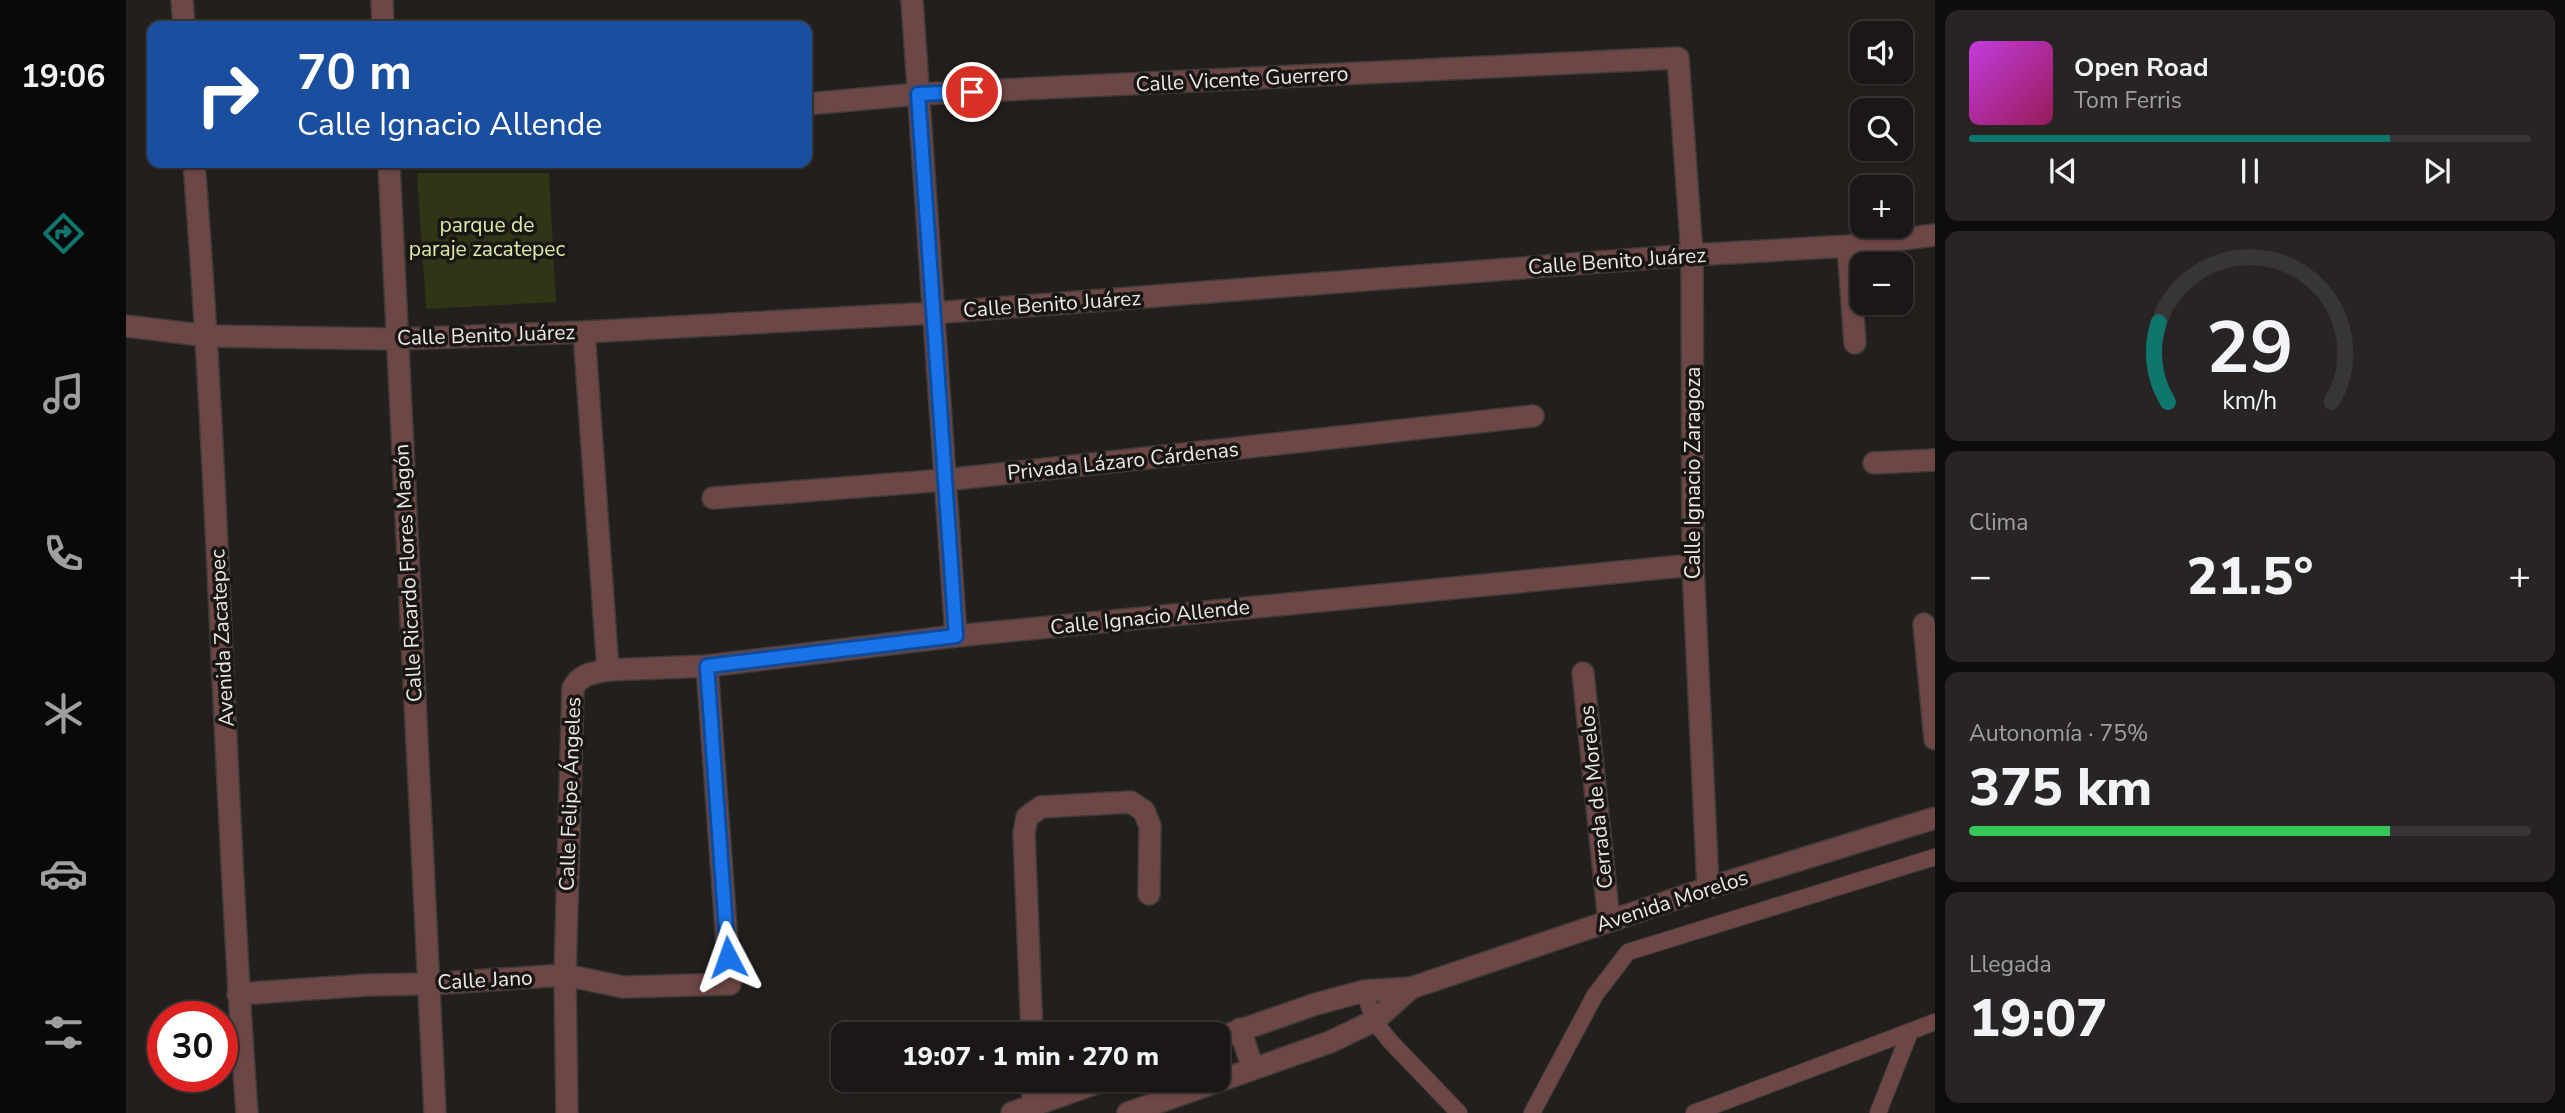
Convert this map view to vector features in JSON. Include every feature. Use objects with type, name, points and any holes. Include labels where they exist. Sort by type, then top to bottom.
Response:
[{"type":"street","points":[[182,0],[184,21]]},
{"type":"street","points":[[382,0],[383,21]]},
{"type":"street","points":[[912,0],[956,636]]},
{"type":"street","name":"Calle Vicente Guerrero","points":[[812,104],[918,94],[1678,58]]},
{"type":"street","name":"Calle Ignacio Zaragoza","points":[[1678,58],[1692,255],[1693,565],[1708,888]]},
{"type":"street","name":"Avenida Zacatepec","points":[[194,168],[208,336],[247,1113]]},
{"type":"street","name":"Calle Ricardo Flores Magón","points":[[389,168],[435,1113]]},
{"type":"street","name":"Calle Benito Juárez","points":[[126,326],[208,336],[397,339],[584,332],[933,313],[1692,255],[1848,246],[1935,235]]},
{"type":"street","points":[[1848,246],[1855,343]]},
{"type":"street","points":[[584,332],[608,670]]},
{"type":"street","name":"Privada Lázaro Cárdenas","points":[[713,498],[945,480],[1533,416]]},
{"type":"street","points":[[1874,463],[1935,460]]},
{"type":"street","name":"Calle Ignacio Allende","points":[[608,670],[707,666],[956,636],[1693,565]]},
{"type":"street","points":[[1924,624],[1935,739]]},
{"type":"street","name":"Calle Jano","points":[[239,994],[565,975],[624,988],[730,984],[707,666]]},
{"type":"street","name":"Calle Felipe Ángeles","points":[[567,1113],[565,975],[573,688],[583,675],[608,670]]},
{"type":"street","name":"Cerrada de Morelos","points":[[1583,673],[1609,921]]},
{"type":"street","points":[[1032,1022],[1024,833],[1027,817],[1041,807],[1131,802],[1144,811],[1150,827],[1149,894]]},
{"type":"street","name":"Avenida Morelos","points":[[1230,1033],[1364,991],[1411,988],[1708,888],[1935,818]]},
{"type":"street","name":"Avenida Morelos","points":[[1128,1113],[1330,1042],[1374,1021],[1411,988]]},
{"type":"street","points":[[1240,1029],[1253,1069]]},
{"type":"street","points":[[1033,1092],[1033,1107]]},
{"type":"street","points":[[1012,1113],[1073,1092]]},
{"type":"lane","points":[[1532,1113],[1595,995],[1628,952],[1935,857]]},
{"type":"lane","points":[[1364,991],[1374,1021],[1459,1113]]},
{"type":"lane","points":[[1694,1113],[1935,1022]]},
{"type":"lane","points":[[1878,1113],[1910,1032]]},
{"type":"green space","name":"parque de paraje zacatepec","points":[[417,173],[549,173],[556,302],[426,309]]},
{"type":"route","points":[[728,957],[707,666],[956,636],[918,94],[972,92]]}]
